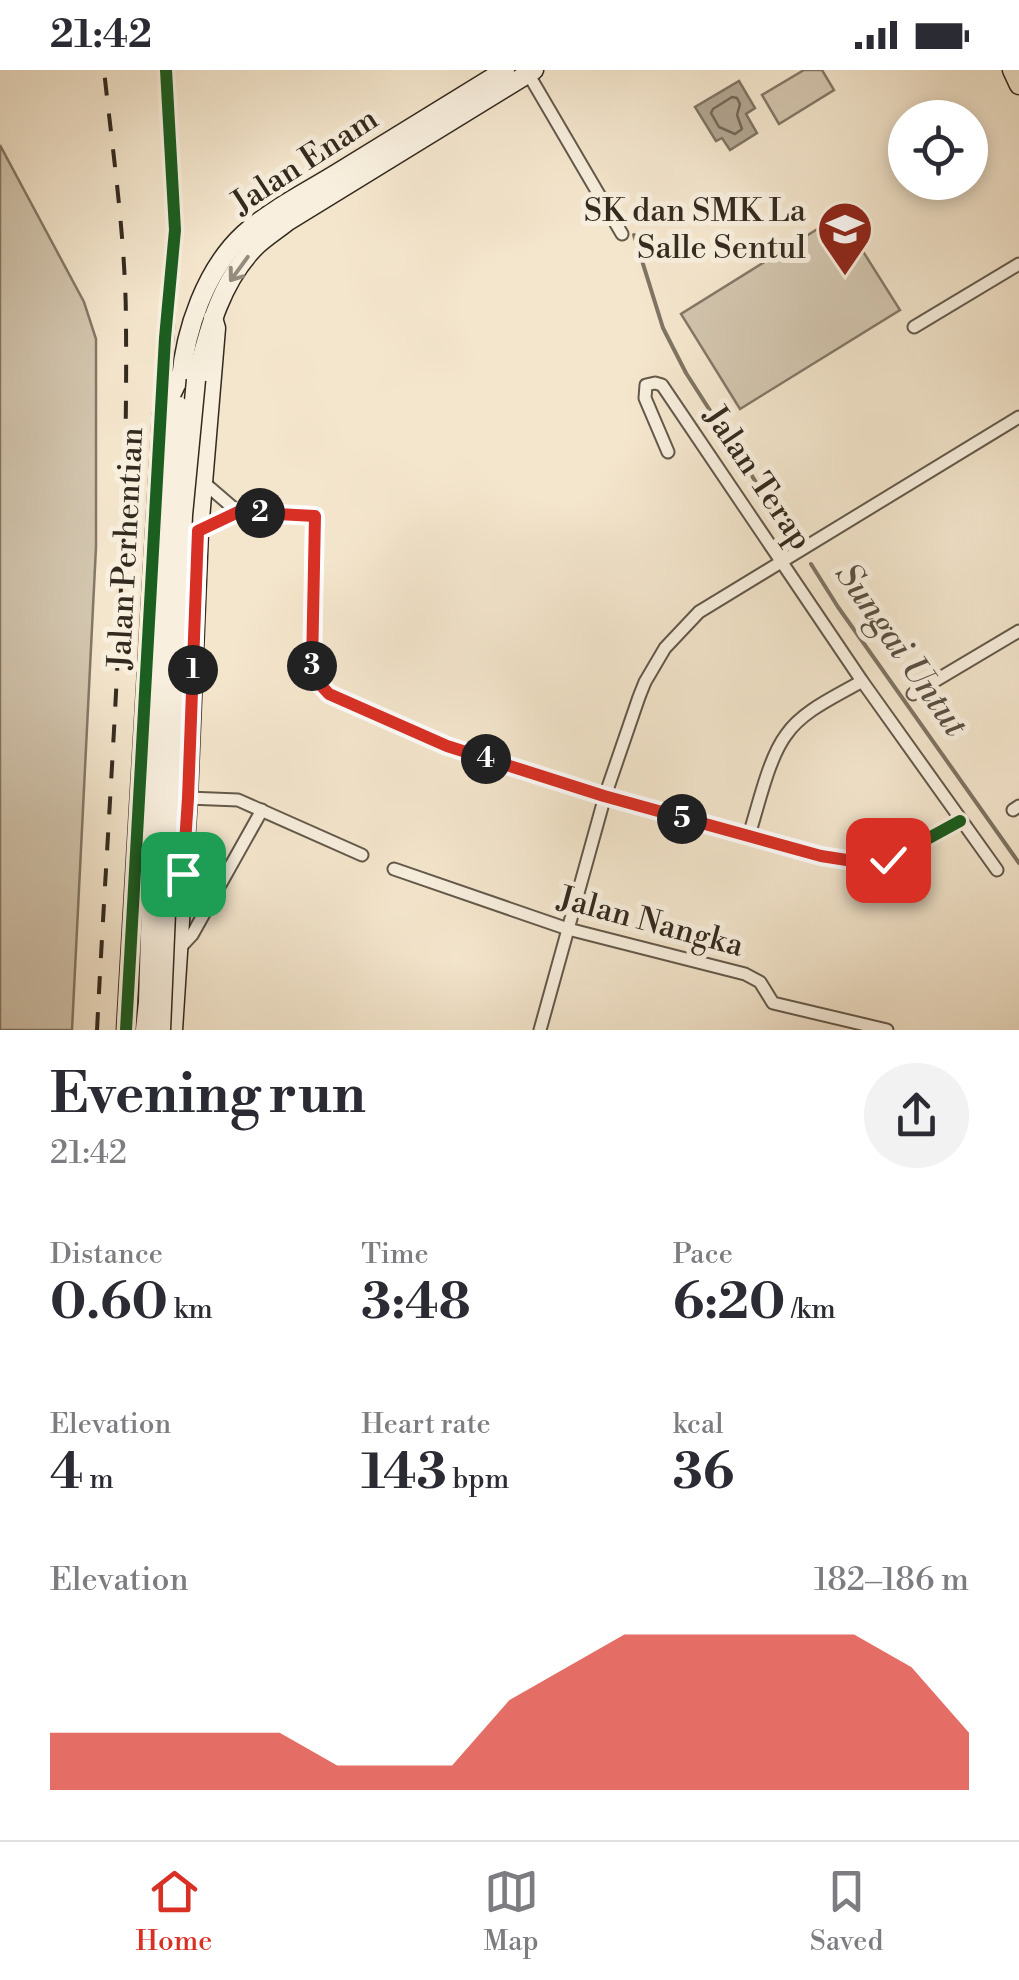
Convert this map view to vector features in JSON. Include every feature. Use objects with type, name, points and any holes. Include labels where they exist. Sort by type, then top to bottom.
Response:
[{"type":"main road","name":"Jalan Enam","points":[[189,376],[197,310],[216,270],[243,236],[280,208],[506,70]]},
{"type":"main road","points":[[1012,70],[1019,85]]},
{"type":"main road","name":"Jalan Enam","points":[[170,410],[189,376],[224,291],[257,246],[288,221],[529,71]]},
{"type":"main road","points":[[174,1030],[198,531],[216,328],[213,318]]},
{"type":"main road","points":[[162,1030],[189,376]]},
{"type":"main road","name":"Jalan Perhentian","points":[[126,1030],[170,410]]},
{"type":"main road","points":[[145,1030],[170,410]]},
{"type":"main road","points":[[130,942],[139,953],[155,961],[178,950]]},
{"type":"street","name":"Jalan Perhentian","points":[[166,70],[175,230],[165,338],[170,410]]},
{"type":"street","points":[[529,71],[622,234]]},
{"type":"street","points":[[914,327],[1019,264]]},
{"type":"street","name":"Jalan Terap","points":[[668,452],[645,398],[646,386],[655,382],[662,385],[862,681],[997,870]]},
{"type":"street","points":[[540,1030],[604,796],[645,682],[666,648],[699,612],[1019,417]]},
{"type":"street","points":[[202,481],[238,512]]},
{"type":"street","points":[[198,531],[238,512],[315,516],[312,667],[320,687],[447,746],[748,838],[866,863],[888,860],[960,822]]},
{"type":"street","points":[[914,694],[1019,630]]},
{"type":"street","points":[[748,838],[775,755],[786,734],[808,713],[862,681]]},
{"type":"street","points":[[188,798],[238,800],[362,855]]},
{"type":"street","points":[[178,950],[192,935],[262,810]]},
{"type":"street","name":"Jalan Nangka","points":[[394,869],[568,929],[745,974],[760,982],[774,1004],[825,1024],[887,1030]]},
{"type":"shaded area","points":[[804,70],[822,70],[834,90],[779,124],[762,95]]},
{"type":"shaded area","points":[[0,145],[84,302],[96,339],[96,547],[72,1030],[0,1030]]},
{"type":"shaded area","points":[[840,215],[900,310],[740,409],[681,314]]},
{"type":"water","points":[[739,81],[755,108],[746,114],[757,133],[730,150],[722,138],[716,141],[695,107]]},
{"type":"waterway","name":"Sungai Untut","points":[[634,235],[663,328],[686,373],[791,537]]},
{"type":"waterway","name":"Sungai Untut","points":[[811,564],[1019,863]]},
{"type":"railway","points":[[97,1030],[117,678],[126,414],[124,262],[104,70]]},
{"type":"cycle path","points":[[126,1030],[165,338],[175,230],[166,70]]},
{"type":"cycle path","points":[[199,531],[238,512],[315,516],[312,667],[316,680],[329,694],[447,746],[605,796],[821,856],[866,863],[887,861],[960,821]]},
{"type":"place","name":"SK dan SMK La Salle Sentul","points":[[845,278]]},
{"type":"route","points":[[183,874],[198,531],[238,512],[315,516],[312,667],[320,687],[329,694],[447,746],[604,796],[821,856],[866,863],[888,860]]}]
